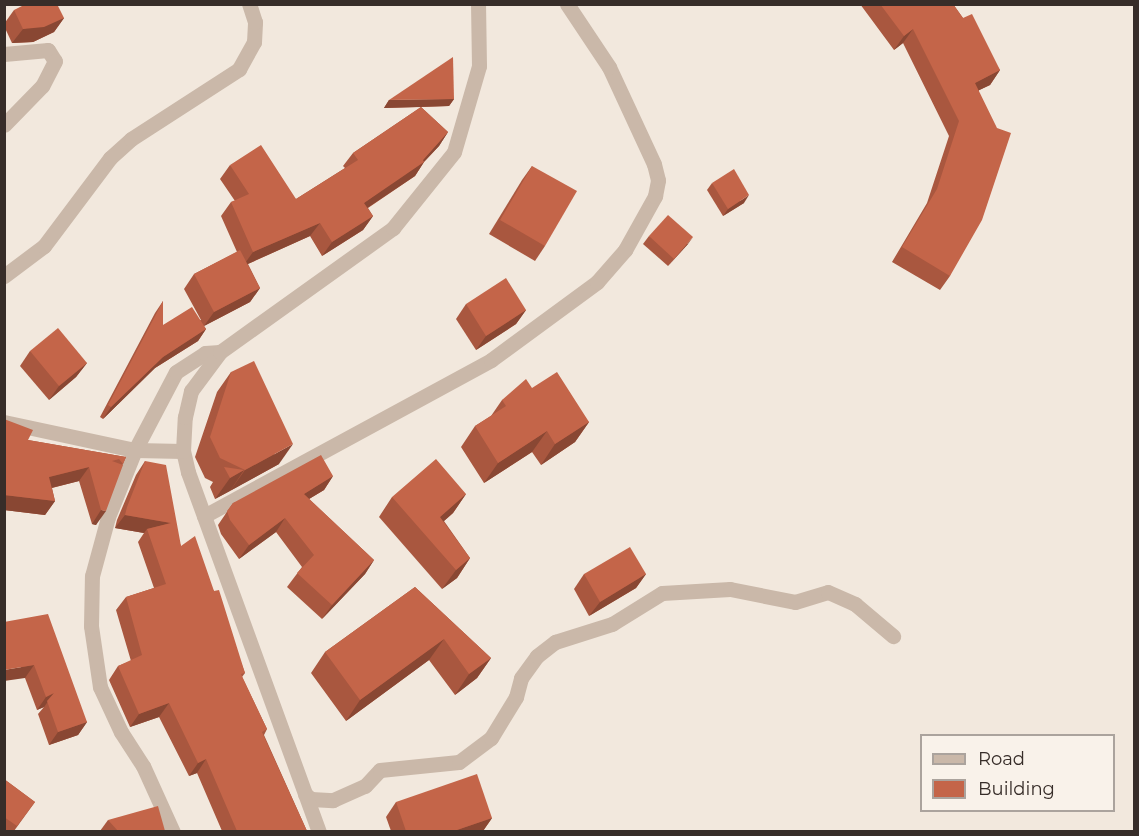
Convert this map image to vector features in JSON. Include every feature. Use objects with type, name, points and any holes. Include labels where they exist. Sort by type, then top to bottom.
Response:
[{"type":"street","points":[[4,276],[44,246],[110,158],[131,140],[239,69],[254,42],[255,22],[249,4]]},
{"type":"street","points":[[319,831],[204,516],[183,451],[191,391],[220,352],[393,228],[430,185],[454,152],[469,108],[479,66],[478,4]]},
{"type":"street","points":[[204,516],[491,360],[597,282],[625,250],[655,196],[658,180],[654,164],[609,67],[567,4]]},
{"type":"street","points":[[4,54],[48,50],[55,61],[42,86],[4,125]]},
{"type":"street","points":[[173,831],[143,766],[121,732],[100,687],[91,626],[92,576],[108,517],[135,450],[176,372],[204,353],[220,352]]},
{"type":"street","points":[[4,422],[135,450],[183,451]]},
{"type":"street","points":[[304,794],[311,799],[333,800],[365,786],[381,770],[459,762],[491,738],[516,697],[521,678],[537,656],[555,642],[612,624],[662,593],[729,589],[795,602],[828,592],[855,604],[893,636]]},
{"type":"building","points":[[26,4],[57,4],[64,18],[44,27],[23,29],[14,10]]},
{"type":"building","points":[[880,4],[953,4],[963,18],[972,14],[1000,70],[975,83],[997,128],[1011,133],[982,220],[950,276],[902,247],[937,189],[959,121],[913,29],[904,36]]},
{"type":"building","points":[[453,57],[454,99],[389,100]]},
{"type":"building","points":[[421,107],[448,132],[423,160],[424,162],[364,203],[373,216],[332,242],[320,223],[253,252],[231,202],[249,194],[230,165],[261,145],[296,199],[358,160],[353,153]]},
{"type":"building","points":[[532,166],[577,191],[545,246],[500,220]]},
{"type":"building","points":[[734,169],[749,195],[728,209],[712,183]]},
{"type":"building","points":[[668,215],[693,237],[674,259],[649,236]]},
{"type":"building","points":[[240,250],[260,288],[214,312],[194,274]]},
{"type":"building","points":[[506,278],[526,310],[486,336],[466,304]]},
{"type":"building","points":[[163,301],[163,325],[192,307],[206,329],[163,357],[111,407],[108,405]]},
{"type":"building","points":[[58,328],[87,363],[59,386],[30,351]]},
{"type":"building","points":[[254,361],[293,444],[245,470],[220,458],[210,437],[231,372]]},
{"type":"building","points":[[557,372],[589,422],[555,444],[547,431],[498,463],[475,426],[506,406],[502,400],[526,379],[532,388]]},
{"type":"building","points":[[4,419],[33,430],[28,440],[126,457],[123,464],[119,459],[112,461],[123,465],[106,511],[101,510],[89,467],[49,477],[55,501],[4,495]]},
{"type":"building","points":[[321,455],[333,476],[304,494],[374,560],[332,605],[297,573],[314,555],[285,518],[249,545],[230,520],[227,511],[233,503]]},
{"type":"building","points":[[436,459],[466,494],[440,517],[470,558],[456,570],[392,497]]},
{"type":"building","points":[[145,461],[166,465],[181,546],[195,536],[214,591],[219,590],[245,673],[241,674],[267,729],[262,732],[307,831],[237,831],[206,759],[198,763],[169,703],[139,714],[118,666],[142,655],[126,597],[166,584],[147,529],[171,523],[125,515]]},
{"type":"building","points":[[224,467],[244,470],[230,478]]},
{"type":"building","points":[[630,547],[646,574],[600,602],[584,574]]},
{"type":"building","points":[[415,587],[491,658],[469,674],[444,639],[360,700],[325,652]]},
{"type":"building","points":[[48,614],[87,722],[58,732],[47,701],[54,693],[46,697],[34,665],[4,670],[4,622]]},
{"type":"building","points":[[477,774],[492,818],[454,831],[406,831],[396,802]]},
{"type":"building","points":[[4,779],[35,802],[17,826],[4,817]]},
{"type":"building","points":[[158,806],[165,831],[118,831],[108,820]]}]
